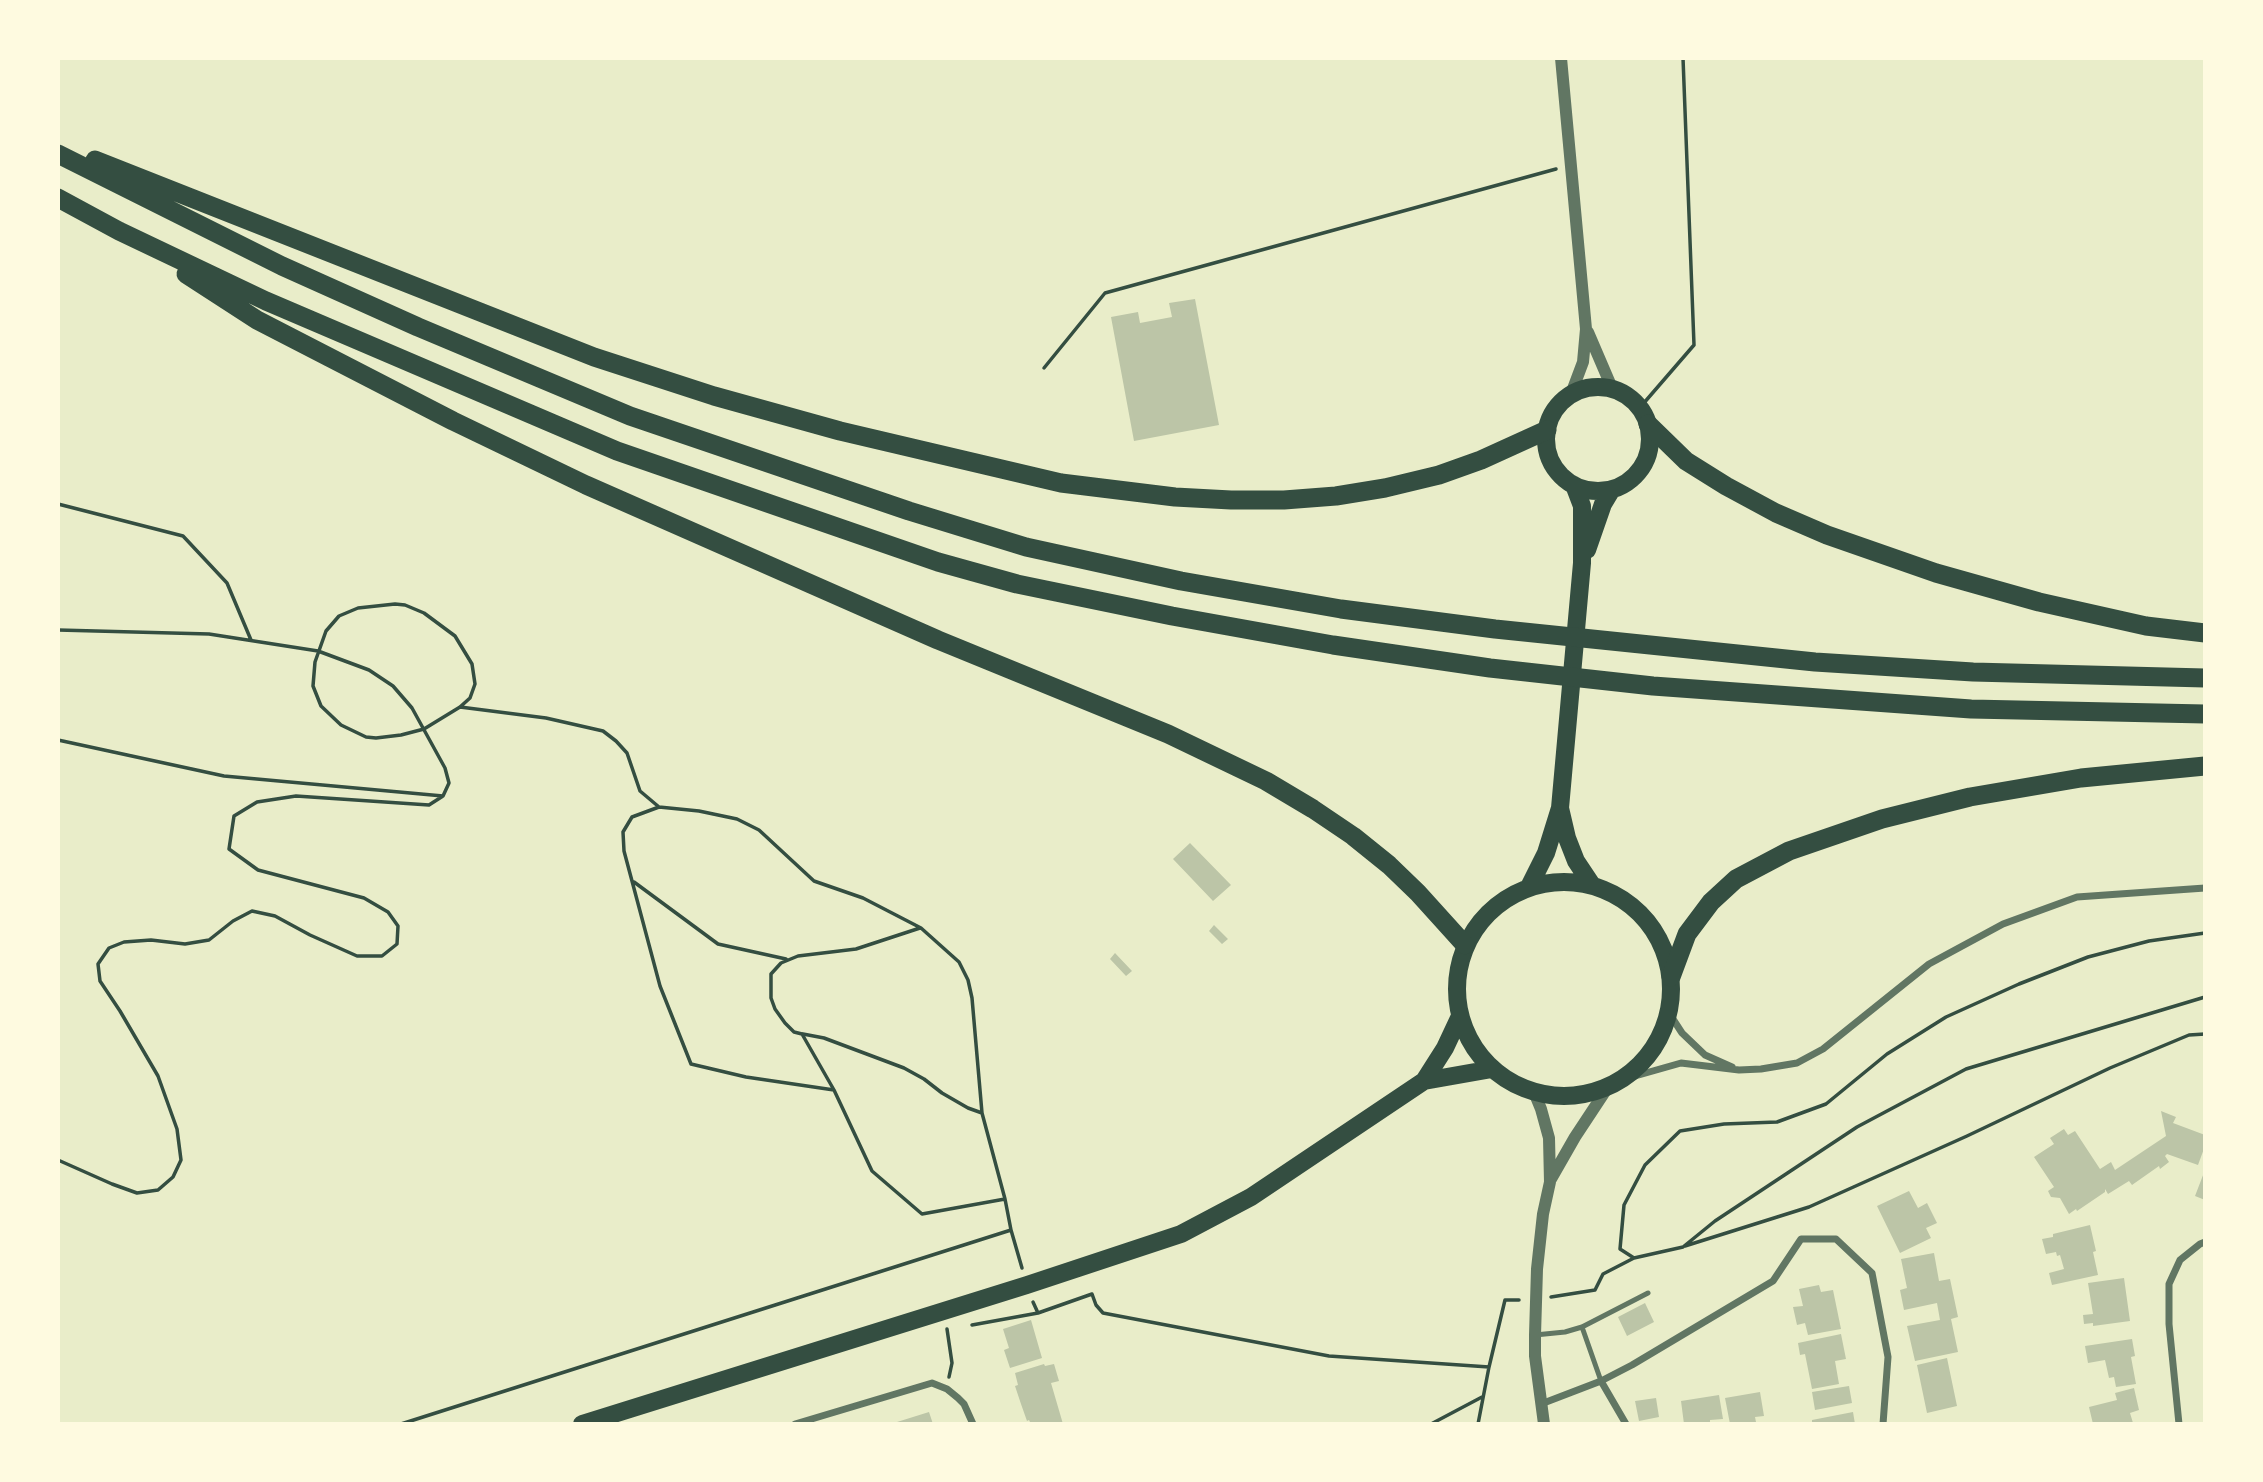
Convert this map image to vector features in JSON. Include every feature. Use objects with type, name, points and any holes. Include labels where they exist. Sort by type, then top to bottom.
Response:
[{"type":"highway","points":[[58,146],[594,357],[714,396],[827,428],[1061,482],[1175,497],[1231,500],[1336,496],[1439,475],[1481,460],[1547,430]]},
{"type":"highway","points":[[58,153],[282,266],[418,327],[630,416],[909,511],[1026,547],[1327,607],[1508,631],[1815,662],[1973,672],[2205,678]]},
{"type":"highway","points":[[58,198],[266,301],[617,450],[938,562],[1017,584],[1333,645],[1490,668],[1653,686],[1971,709],[2205,714]]},
{"type":"highway","points":[[119,230],[257,320],[453,421],[586,485],[938,640],[1168,734],[1266,782],[1313,808],[1390,865],[1465,945]]},
{"type":"highway","points":[[1644,416],[1686,461],[1776,513],[1827,535],[1937,573],[2039,602],[2146,626],[2205,633]]},
{"type":"highway","points":[[1671,976],[1687,934],[1712,901],[1736,879],[1789,851],[1882,819],[1981,795],[2081,778],[2205,766]]},
{"type":"main road","points":[[1584,388],[1612,388],[1628,396],[1644,416],[1650,440],[1647,456],[1639,471],[1627,482],[1612,489],[1599,491],[1574,485],[1561,475],[1552,462],[1547,446],[1551,415],[1560,403],[1584,388]]},
{"type":"main road","points":[[1529,887],[1546,853],[1560,808],[1582,563],[1582,506],[1574,485]]},
{"type":"main road","points":[[1582,563],[1603,504],[1612,489]]},
{"type":"main road","points":[[1560,808],[1567,838],[1576,860],[1592,885]]},
{"type":"main road","points":[[1560,881],[1592,885],[1622,898],[1646,919],[1662,946],[1671,976],[1669,1013],[1659,1039],[1643,1062],[1615,1083],[1584,1094],[1559,1096],[1534,1092],[1512,1083],[1492,1069],[1472,1045],[1460,1016],[1457,980],[1465,945],[1481,920],[1502,900],[1529,887],[1560,881]]},
{"type":"main road","points":[[582,1424],[1181,1234],[1251,1197],[1424,1081],[1445,1048],[1460,1016]]},
{"type":"main road","points":[[1424,1081],[1492,1069]]},
{"type":"street","points":[[1561,58],[1586,328],[1583,362],[1571,394]]},
{"type":"street","points":[[1586,328],[1612,388]]},
{"type":"street","points":[[1550,1182],[1575,1137],[1615,1083],[1681,1063],[1739,1070],[1797,1063],[1823,1049],[1929,964],[2003,924],[2077,897],[2205,888]]},
{"type":"street","points":[[1669,1013],[1682,1033],[1705,1055],[1739,1070]]},
{"type":"street","points":[[1534,1092],[1549,1138],[1550,1182],[1543,1214],[1537,1269],[1535,1335],[1535,1356],[1544,1424]]},
{"type":"street","points":[[1541,1404],[1601,1381],[1632,1365],[1773,1280],[1801,1239],[1836,1239],[1872,1273],[1888,1357],[1883,1424]]},
{"type":"street","points":[[2179,1424],[2169,1324],[2169,1284],[2179,1260],[2205,1242]]},
{"type":"street","points":[[1601,1381],[1626,1424]]},
{"type":"street","points":[[795,1424],[925,1384],[947,1389],[958,1398],[969,1412],[973,1424]]},
{"type":"lane","points":[[1535,1335],[1582,1327],[1648,1293]]},
{"type":"lane","points":[[1582,1327],[1601,1381]]},
{"type":"path","points":[[1644,416],[1694,345],[1683,58]]},
{"type":"path","points":[[1044,368],[1105,293],[1571,164]]},
{"type":"path","points":[[58,504],[183,536],[227,583],[251,640]]},
{"type":"path","points":[[395,604],[416,609],[440,623],[455,636],[472,664],[472,692],[470,698],[460,707],[424,729],[376,738],[366,737],[341,725],[327,713],[316,698],[312,674],[318,651],[326,631],[339,616],[348,611],[395,604]]},
{"type":"path","points":[[58,630],[209,634],[318,651],[369,670],[393,686],[412,708],[449,777],[447,791],[429,805],[296,796],[257,802],[234,816],[229,849],[258,870],[363,898],[388,912],[398,926],[397,944],[382,956],[357,956],[275,916],[252,911],[233,921],[209,940],[185,944],[151,940],[124,942],[110,948],[98,964],[100,981],[158,1076],[177,1129],[181,1160],[173,1177],[158,1190],[137,1193],[58,1160]]},
{"type":"path","points":[[460,707],[546,718],[603,731],[627,753],[640,791],[659,807]]},
{"type":"path","points":[[58,740],[224,776],[443,796]]},
{"type":"path","points":[[834,1090],[747,1077],[691,1064],[660,986],[624,852],[623,832],[632,817],[659,807],[699,811],[737,819],[759,830],[814,881],[863,898],[921,928],[960,962],[968,981],[976,1034],[982,1113],[1011,1230],[1038,1313]]},
{"type":"path","points":[[632,880],[718,944],[788,960]]},
{"type":"path","points":[[921,928],[856,948],[788,960],[771,974],[771,998],[775,1009],[794,1032],[824,1038],[904,1068],[942,1093],[982,1113]]},
{"type":"path","points":[[1634,1258],[1620,1249],[1624,1205],[1645,1165],[1680,1131],[1724,1124],[1777,1122],[1826,1104],[1887,1054],[1946,1017],[2018,984],[2088,957],[2149,941],[2205,933]]},
{"type":"path","points":[[1683,1247],[1715,1220],[1857,1126],[1966,1069],[2205,997]]},
{"type":"path","points":[[803,1034],[834,1090],[872,1171],[922,1214],[1005,1199]]},
{"type":"path","points":[[1478,1424],[1505,1300],[1536,1299],[1595,1290],[1603,1274],[1634,1258],[1683,1247],[1809,1207],[1968,1136],[2110,1068],[2189,1035],[2205,1034]]},
{"type":"path","points":[[401,1424],[1011,1230]]},
{"type":"path","points":[[960,1327],[1038,1313],[1092,1294],[1103,1313],[1329,1356],[1489,1367]]},
{"type":"path","points":[[947,1329],[952,1363],[947,1389]]},
{"type":"path","points":[[1431,1424],[1483,1396]]},
{"type":"building","points":[[1195,299],[1219,425],[1134,441],[1111,317],[1138,312],[1140,323],[1172,317],[1169,303]]},
{"type":"building","points":[[1190,843],[1231,885],[1213,901],[1173,859]]},
{"type":"building","points":[[1214,925],[1228,939],[1222,944],[1209,931]]},
{"type":"building","points":[[1115,953],[1132,971],[1126,976],[1110,959]]},
{"type":"building","points":[[2161,1111],[2176,1117],[2173,1123],[2205,1135],[2205,1146],[2198,1165],[2167,1154],[2165,1156],[2169,1162],[2160,1169],[2159,1166],[2132,1185],[2129,1181],[2108,1194],[2105,1189],[2105,1192],[2069,1214],[2060,1198],[2051,1197],[2048,1191],[2054,1187],[2034,1157],[2054,1144],[2050,1138],[2064,1129],[2068,1135],[2075,1131],[2100,1169],[2111,1162],[2115,1170],[2166,1136]]},
{"type":"building","points":[[2205,1170],[2205,1200],[2195,1196]]},
{"type":"building","points":[[1909,1191],[1918,1208],[1927,1203],[1937,1223],[1926,1228],[1931,1238],[1900,1253],[1877,1206]]},
{"type":"building","points":[[2090,1225],[2098,1275],[2052,1285],[2049,1273],[2064,1269],[2060,1255],[2057,1256],[2056,1252],[2046,1254],[2042,1239]]},
{"type":"building","points":[[1934,1253],[1939,1281],[1950,1279],[1958,1317],[1951,1319],[1958,1352],[1915,1361],[1907,1326],[1940,1320],[1937,1303],[1904,1310],[1900,1290],[1907,1288],[1901,1259]]},
{"type":"building","points":[[2124,1278],[2130,1321],[2093,1326],[2093,1323],[2084,1324],[2083,1315],[2093,1314],[2088,1283]]},
{"type":"building","points":[[1819,1285],[1821,1292],[1833,1290],[1841,1329],[1808,1335],[1805,1323],[1797,1325],[1793,1307],[1803,1306],[1799,1289]]},
{"type":"building","points":[[1645,1303],[1654,1322],[1627,1336],[1618,1317]]},
{"type":"building","points":[[1031,1320],[1042,1358],[1010,1368],[1004,1350],[1009,1348],[1003,1329]]},
{"type":"building","points":[[1841,1334],[1846,1359],[1835,1361],[1839,1384],[1812,1389],[1805,1354],[1800,1355],[1798,1343]]},
{"type":"building","points":[[2132,1339],[2135,1356],[2131,1357],[2136,1384],[2116,1387],[2114,1377],[2109,1378],[2105,1360],[2088,1363],[2085,1346]]},
{"type":"building","points":[[1947,1358],[1957,1406],[1927,1413],[1917,1365]]},
{"type":"building","points":[[1044,1364],[1054,1364],[1059,1381],[1051,1383],[1063,1424],[1031,1424],[1027,1421],[1015,1386],[1018,1385],[1015,1373]]},
{"type":"building","points":[[1849,1386],[1852,1403],[1815,1410],[1812,1392]]},
{"type":"building","points":[[2134,1388],[2139,1410],[2130,1413],[2133,1423],[2093,1424],[2089,1407],[2117,1400],[2115,1393]]},
{"type":"building","points":[[1760,1392],[1764,1416],[1755,1417],[1756,1422],[1730,1424],[1725,1398]]},
{"type":"building","points":[[1719,1395],[1723,1419],[1710,1420],[1710,1424],[1684,1424],[1681,1401]]},
{"type":"building","points":[[1656,1398],[1659,1417],[1639,1421],[1635,1401]]},
{"type":"building","points":[[929,1412],[933,1424],[897,1422]]},
{"type":"building","points":[[1853,1412],[1855,1424],[1812,1424],[1812,1420]]}]
